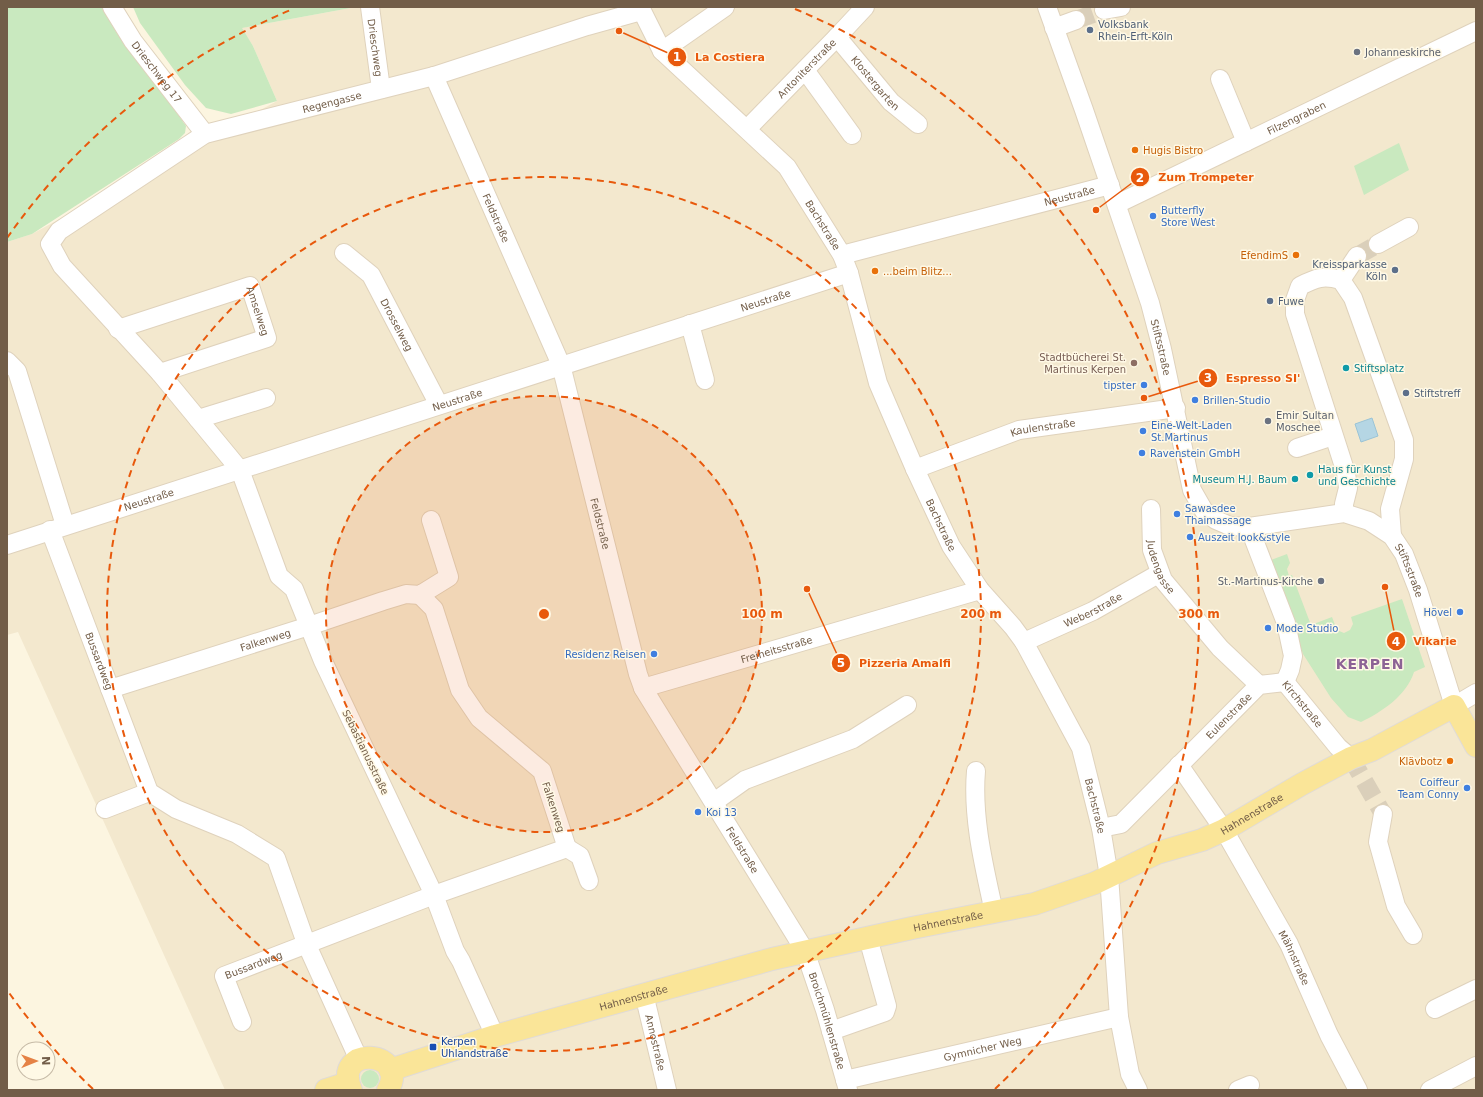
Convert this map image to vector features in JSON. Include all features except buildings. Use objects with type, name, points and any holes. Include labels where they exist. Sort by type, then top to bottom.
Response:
[{"type":"main road","points":[[1454,706],[1476,746]]},
{"type":"main road","name":"Hahnenstraße","points":[[389,1080],[495,1036],[644,994],[805,951],[1034,904],[1094,883],[1157,853],[1202,840],[1224,830],[1302,784],[1351,758],[1372,750],[1454,706]]},
{"type":"main road","points":[[326,1090],[350,1086],[348,1076],[350,1070],[359,1060],[366,1057],[380,1059],[386,1064],[389,1080]]},
{"type":"street","name":"Drieschweg 17","points":[[112,7],[133,41],[205,134]]},
{"type":"street","name":"Drieschweg","points":[[370,7],[381,89]]},
{"type":"street","points":[[662,51],[725,7]]},
{"type":"street","name":"Antoniterstraße","points":[[747,130],[865,7]]},
{"type":"street","name":"Stiftsstraße","points":[[1047,7],[1117,204],[1152,311],[1176,408],[1192,490],[1199,504],[1204,511],[1223,524],[1230,526],[1249,527],[1344,513],[1369,521],[1392,536],[1404,554],[1418,590],[1454,706]]},
{"type":"street","name":"Regengasse","points":[[118,329],[62,266],[50,244],[59,231],[205,134],[434,76],[641,9]]},
{"type":"street","name":"Bachstraße","points":[[641,9],[662,51],[787,167],[842,255],[849,273],[878,383],[915,469],[951,546],[980,590],[1013,627],[1024,642],[1080,748],[1101,828],[1109,876],[1120,1017],[1130,1074],[1138,1090]]},
{"type":"street","points":[[1054,28],[1076,20]]},
{"type":"street","name":"Filzengraben","points":[[1117,204],[1476,31]]},
{"type":"street","name":"Klostergarten","points":[[837,37],[891,102],[918,124]]},
{"type":"street","points":[[805,70],[852,135]]},
{"type":"street","name":"Feldstraße","points":[[434,76],[561,365],[636,666],[643,688],[805,951]]},
{"type":"street","points":[[1220,79],[1246,142]]},
{"type":"street","name":"Neustraße","points":[[842,255],[1110,185]]},
{"type":"street","points":[[1378,244],[1409,227]]},
{"type":"street","name":"Drosselweg","points":[[344,253],[371,275],[439,405]]},
{"type":"street","points":[[1341,280],[1357,256]]},
{"type":"street","name":"Neustraße","points":[[7,545],[58,527],[240,470],[849,273]]},
{"type":"street","points":[[1344,513],[1344,504],[1348,488],[1346,473],[1295,314],[1295,300],[1300,286],[1317,278],[1329,276],[1341,280],[1353,298],[1404,440],[1404,459],[1390,509],[1392,536]]},
{"type":"street","name":"Amselweg","points":[[118,329],[250,286],[266,338],[160,373]]},
{"type":"street","points":[[690,324],[705,380]]},
{"type":"street","points":[[118,329],[160,373],[240,470]]},
{"type":"street","points":[[7,361],[17,371],[58,527]]},
{"type":"street","points":[[198,419],[266,398]]},
{"type":"street","name":"Kaulenstraße","points":[[915,469],[1019,430],[1176,408]]},
{"type":"street","points":[[1297,448],[1334,436]]},
{"type":"street","name":"Sebastianusstraße","points":[[240,470],[279,576],[294,589],[323,661],[434,895],[455,951],[495,1036]]},
{"type":"street","name":"Judengasse","points":[[1151,509],[1152,550],[1163,580],[1220,648],[1259,685]]},
{"type":"street","points":[[420,596],[449,577],[431,520]]},
{"type":"street","name":"Bussardweg","points":[[58,527],[110,689],[149,792]]},
{"type":"street","name":"Kirchstraße","points":[[1249,527],[1287,630],[1293,656],[1290,670],[1285,682],[1338,747],[1351,758]]},
{"type":"street","name":"Weberstraße","points":[[1024,642],[1093,611],[1160,573]]},
{"type":"street","name":"Freiheitsstraße","points":[[643,688],[980,590]]},
{"type":"street","name":"Falkenweg","points":[[110,689],[406,594],[420,596],[434,609],[460,690],[479,718],[542,771],[567,848]]},
{"type":"street","name":"Eulenstraße","points":[[1101,828],[1121,824],[1259,685],[1285,682]]},
{"type":"street","name":"Hahnenstraße","points":[[1454,706],[1476,693]]},
{"type":"street","points":[[714,802],[745,780],[853,739],[907,705]]},
{"type":"street","points":[[1179,765],[1224,830]]},
{"type":"street","points":[[976,771],[974,790],[981,848],[994,912]]},
{"type":"street","points":[[105,809],[149,792],[176,809],[237,834],[276,858],[306,943],[359,1060]]},
{"type":"street","points":[[1383,814],[1378,842],[1396,906],[1413,936]]},
{"type":"street","name":"Mähnstraße","points":[[1224,830],[1289,944],[1329,1035],[1358,1090]]},
{"type":"street","points":[[306,943],[434,895],[567,848],[580,856],[589,881]]},
{"type":"street","points":[[831,1031],[885,1012],[887,1006],[868,938]]},
{"type":"street","name":"Bussardweg","points":[[242,1022],[224,976],[306,943]]},
{"type":"street","name":"Broichmühlenstraße","points":[[805,951],[831,1031],[846,1085]]},
{"type":"street","points":[[1435,1010],[1476,990]]},
{"type":"street","name":"Annostraße","points":[[644,994],[667,1090]]},
{"type":"street","name":"Gymnicher Weg","points":[[846,1085],[1120,1017]]},
{"type":"street","points":[[1430,1090],[1476,1066]]},
{"type":"shaded area","points":[[356,7],[1476,7],[1476,1090],[225,1090],[18,632],[7,635],[7,242],[32,234],[277,101],[253,46],[241,28]]},
{"type":"green space","points":[[7,7],[103,7],[186,126],[185,133],[179,139],[32,234],[7,242]]},
{"type":"green space","points":[[133,7],[356,7],[242,28],[253,46],[277,101],[231,114],[206,108],[185,85],[140,23]]},
{"type":"green space","points":[[1399,143],[1409,170],[1364,195],[1354,166]]},
{"type":"green space","points":[[1287,554],[1290,563],[1287,569],[1289,576],[1292,575],[1311,625],[1332,617],[1337,630],[1344,633],[1350,630],[1353,624],[1351,617],[1402,599],[1425,667],[1414,672],[1406,688],[1393,702],[1361,722],[1348,717],[1331,698],[1303,654],[1271,560]]},
{"type":"green space","points":[[366,1070],[374,1070],[379,1075],[377,1086],[374,1088],[366,1088],[361,1083],[361,1075]]},
{"type":"water","points":[[1372,418],[1378,436],[1361,442],[1355,424]]},
{"type":"tunnel","points":[[1076,20],[1104,10]]},
{"type":"tunnel","points":[[1357,256],[1378,244]]},
{"type":"tunnel","points":[[1351,758],[1383,814]]},
{"type":"place","name":"Volksbank Rhein-Erft-Köln","points":[[1090,30]]},
{"type":"place","name":"La Costiera","points":[[619,31]]},
{"type":"place","name":"Johanneskirche","points":[[1357,52]]},
{"type":"place","name":"Hugis Bistro","points":[[1135,150]]},
{"type":"place","name":"Zum Trompeter","points":[[1096,210]]},
{"type":"place","name":"Butterfly Store West","points":[[1153,216]]},
{"type":"place","name":"EfendimS","points":[[1296,255]]},
{"type":"place","name":"Kreissparkasse Köln","points":[[1395,270]]},
{"type":"place","name":"...beim Blitz...","points":[[875,271]]},
{"type":"place","name":"Fuwe","points":[[1270,301]]},
{"type":"place","name":"Stadtbücherei St. Martinus Kerpen","points":[[1134,363]]},
{"type":"place","name":"Stiftsplatz","points":[[1346,368]]},
{"type":"place","name":"tipster","points":[[1144,385]]},
{"type":"place","name":"Stiftstreff","points":[[1406,393]]},
{"type":"place","name":"Espresso SI'","points":[[1144,398]]},
{"type":"place","name":"Brillen-Studio","points":[[1195,400]]},
{"type":"place","name":"Emir Sultan Moschee","points":[[1268,421]]},
{"type":"place","name":"Eine-Welt-Laden St.Martinus","points":[[1143,431]]},
{"type":"place","name":"Ravenstein GmbH","points":[[1142,453]]},
{"type":"place","name":"Haus für Kunst und Geschichte","points":[[1310,475]]},
{"type":"place","name":"Museum H.J. Baum","points":[[1295,479]]},
{"type":"place","name":"Sawasdee Thaimassage","points":[[1177,514]]},
{"type":"place","name":"Auszeit look&style","points":[[1190,537]]},
{"type":"place","name":"St.-Martinus-Kirche","points":[[1321,581]]},
{"type":"place","name":"Vikarie","points":[[1385,587]]},
{"type":"place","name":"Pizzeria Amalfi","points":[[807,589]]},
{"type":"place","name":"Hövel","points":[[1460,612]]},
{"type":"place","name":"Mode Studio","points":[[1268,628]]},
{"type":"place","name":"Residenz Reisen","points":[[654,654]]},
{"type":"place","name":"Klävbotz","points":[[1450,761]]},
{"type":"place","name":"Coiffeur Team Conny","points":[[1467,788]]},
{"type":"place","name":"Koi 13","points":[[698,812]]},
{"type":"place","name":"Kerpen Uhlandstraße","points":[[433,1047]]},
{"type":"district","name":"KERPEN","points":[[1370,664]]}]
